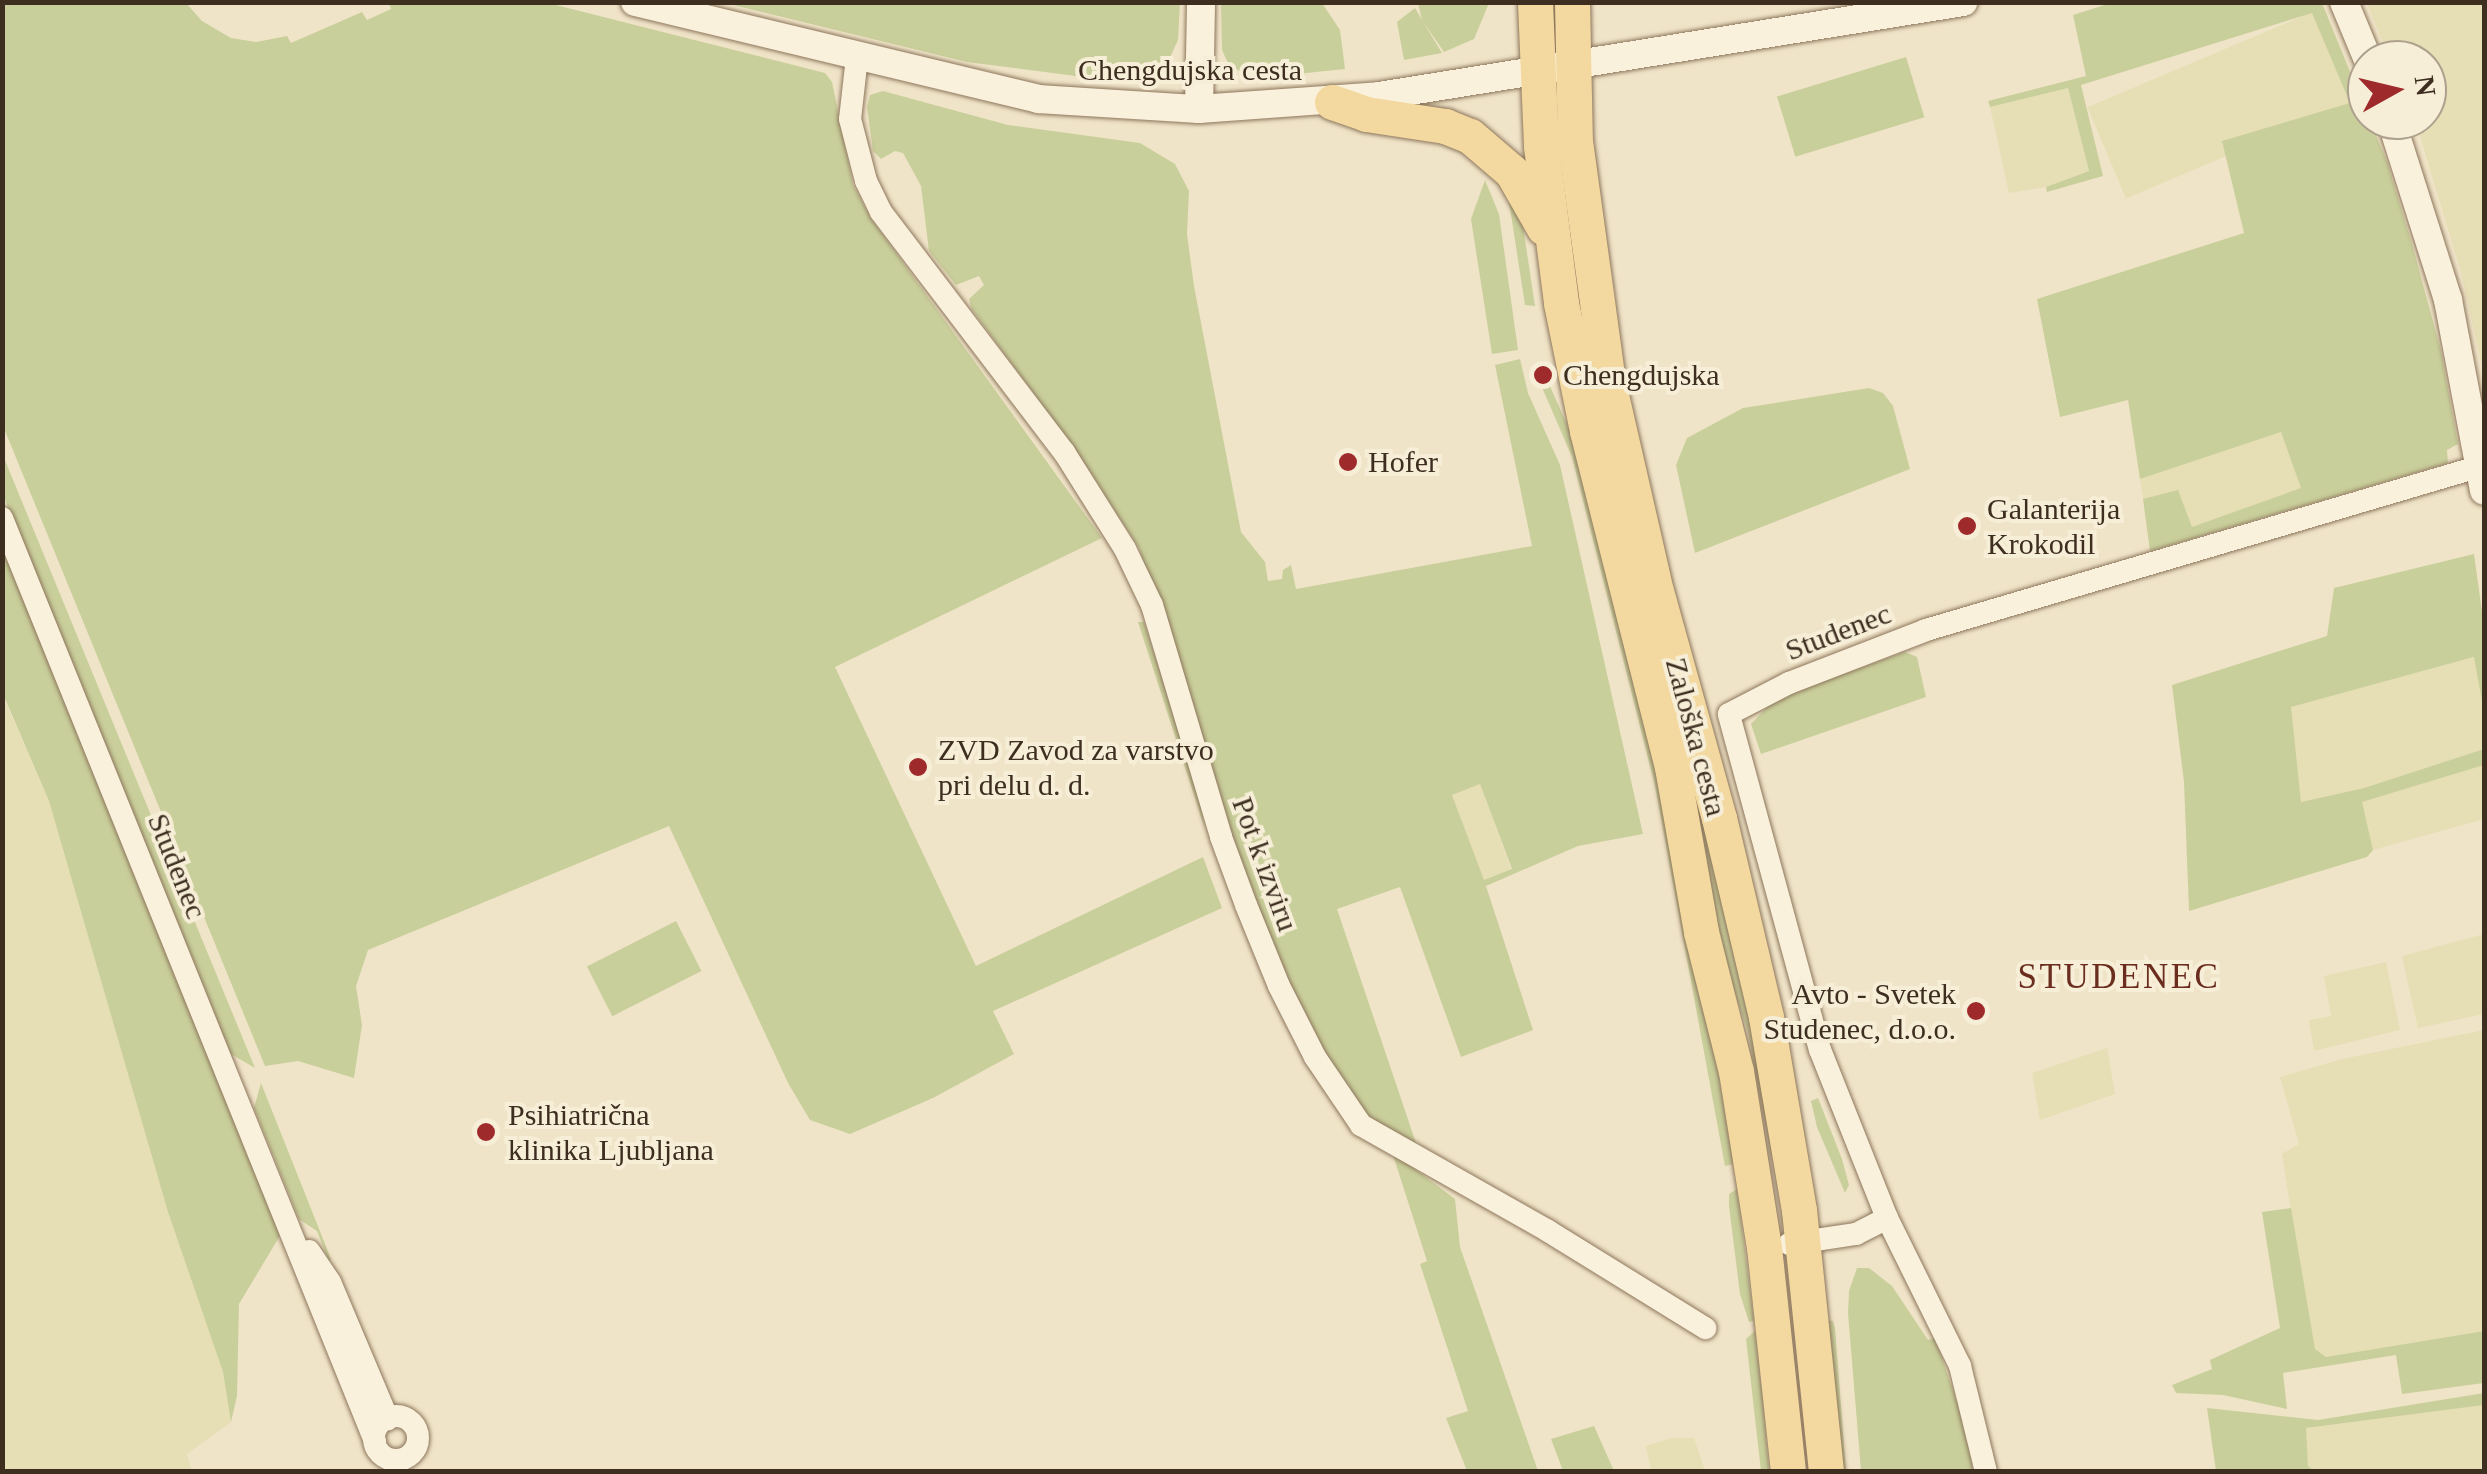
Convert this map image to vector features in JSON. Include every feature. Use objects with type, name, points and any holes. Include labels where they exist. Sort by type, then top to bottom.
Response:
[{"type":"main road","name":"Zaloška cesta","points":[[1535,2],[1552,244],[1586,431],[1672,767],[1701,932],[1742,1104],[1764,1247],[1788,1472]]},
{"type":"main road","name":"Zaloška cesta","points":[[1572,2],[1578,166],[1608,382],[1656,591],[1746,926],[1780,1094],[1802,1242],[1826,1472]]},
{"type":"main road","points":[[1332,102],[1366,114],[1446,126],[1470,136],[1512,172],[1552,244]]},
{"type":"street","name":"Chengdujska cesta","points":[[635,2],[1038,100],[1199,108],[1332,102],[1963,2]]},
{"type":"street","points":[[1199,108],[1201,2]]},
{"type":"street","points":[[2344,2],[2360,40]]},
{"type":"street","name":"Pot k izviru","points":[[858,57],[850,119],[866,181],[881,212],[1064,452],[1126,549],[1152,605],[1246,904],[1279,986],[1315,1057],[1362,1125],[1548,1231],[1705,1328]]},
{"type":"street","points":[[2397,140],[2448,300],[2483,479]]},
{"type":"street","name":"Studenec","points":[[1986,1472],[1960,1366],[1887,1218],[1820,1050],[1729,714],[1789,682],[1926,630],[2483,479]]},
{"type":"street","name":"Studenec","points":[[2,518],[375,1441]]},
{"type":"street","points":[[1764,1247],[1856,1234],[1887,1218]]},
{"type":"street","name":"Studenec","points":[[295,1236],[320,1262],[388,1418]]},
{"type":"street","points":[[399,1417],[414,1425],[416,1447],[404,1459],[393,1460],[379,1452],[375,1441],[380,1424],[388,1418],[399,1417]]},
{"type":"shaded area","points":[[2367,3],[2484,3],[2484,375],[2461,272],[2421,140],[2447,140],[2447,40],[2382,40]]},
{"type":"shaded area","points":[[2312,12],[2347,94],[2347,105],[2126,198],[2087,107]]},
{"type":"shaded area","points":[[2068,88],[2089,171],[2046,187],[2009,193],[1990,107]]},
{"type":"shaded area","points":[[2281,432],[2302,488],[2191,528],[2178,491],[2143,499],[2140,479]]},
{"type":"shaded area","points":[[2475,657],[2484,712],[2484,749],[2364,788],[2301,802],[2290,707]]},
{"type":"shaded area","points":[[2,694],[49,801],[168,1212],[223,1372],[231,1422],[187,1454],[192,1471],[3,1471]]},
{"type":"shaded area","points":[[2484,765],[2484,819],[2373,850],[2361,802]]},
{"type":"shaded area","points":[[1480,784],[1511,870],[1483,881],[1452,794]]},
{"type":"shaded area","points":[[2484,934],[2484,1014],[2418,1028],[2402,956]]},
{"type":"shaded area","points":[[2386,962],[2400,1030],[2314,1051],[2309,1020],[2331,1016],[2324,976]]},
{"type":"shaded area","points":[[2484,1030],[2484,1331],[2326,1357],[2315,1349],[2304,1296],[2282,1154],[2299,1144],[2280,1077],[2342,1059]]},
{"type":"shaded area","points":[[2107,1048],[2115,1094],[2040,1120],[2032,1073]]},
{"type":"shaded area","points":[[2484,1405],[2484,1471],[2314,1471],[2308,1466],[2305,1428]]},
{"type":"shaded area","points":[[1672,1438],[1694,1438],[1705,1471],[1651,1471],[1646,1446]]},
{"type":"green space","points":[[1418,2],[1489,3],[1474,39],[1444,52],[1422,20]]},
{"type":"green space","points":[[2,3],[186,3],[202,21],[231,38],[256,42],[287,36],[291,43],[362,12],[367,20],[391,9],[389,3],[548,3],[825,73],[832,82],[853,185],[870,217],[1102,538],[835,667],[976,966],[1203,857],[1222,908],[993,1011],[1014,1054],[933,1098],[850,1134],[810,1120],[788,1083],[669,826],[368,950],[356,986],[362,1025],[354,1078],[298,1061],[265,1066],[3,426]]},
{"type":"green space","points":[[725,3],[1180,3],[1178,40],[1167,64],[1151,77],[1122,82],[967,62]]},
{"type":"green space","points":[[1221,3],[1322,3],[1340,30],[1345,69],[1268,77],[1240,72],[1227,61],[1222,50]]},
{"type":"green space","points":[[2111,3],[2322,3],[2347,64],[2347,96],[2312,13],[2081,85],[2103,176],[2047,192],[2046,187],[2089,171],[2068,88],[1990,107],[1988,101],[2086,76],[2073,15]]},
{"type":"green space","points":[[1415,8],[1442,53],[1404,60],[1397,22]]},
{"type":"green space","points":[[1906,57],[1924,117],[1795,157],[1777,96]]},
{"type":"green space","points":[[883,91],[1008,125],[1140,143],[1175,164],[1189,191],[1187,234],[1194,286],[1241,532],[1265,562],[1268,581],[1282,579],[1283,570],[1291,565],[1296,589],[1532,546],[1495,365],[1520,359],[1528,393],[1560,465],[1643,834],[1578,846],[1486,886],[1533,1030],[1461,1057],[1400,887],[1337,909],[1416,1143],[1385,1129],[1366,1113],[1314,1039],[1255,906],[1139,548],[1085,464],[971,308],[969,299],[984,285],[979,276],[956,285],[929,251],[921,186],[903,153],[895,151],[881,159],[873,151],[867,107],[870,95]],"holes":[[[1480,784],[1512,869],[1484,880],[1452,795]]]},
{"type":"green space","points":[[2347,104],[2347,140],[2378,140],[2441,351],[2458,444],[2447,450],[2448,463],[2150,551],[2143,499],[2178,490],[2192,527],[2301,488],[2281,432],[2140,479],[2128,400],[2060,417],[2037,299],[2244,233],[2222,141]]},
{"type":"green space","points":[[1485,180],[1499,214],[1518,350],[1492,354],[1471,219]]},
{"type":"green space","points":[[1508,195],[1521,213],[1535,306],[1525,305]]},
{"type":"green space","points":[[1579,316],[1713,845],[1777,1153],[1771,1155],[1748,1032],[1730,980],[1592,403]]},
{"type":"green space","points":[[1549,384],[1570,431],[1656,754],[1734,1164],[1725,1166],[1655,786],[1572,457],[1541,385]]},
{"type":"green space","points":[[1869,388],[1883,393],[1893,406],[1910,469],[1695,553],[1676,465],[1687,438],[1743,408]]},
{"type":"green space","points":[[2,453],[255,1068],[231,1054],[3,495]]},
{"type":"green space","points":[[2,547],[281,1234],[239,1304],[237,1396],[231,1422],[223,1372],[168,1212],[49,801],[3,694]]},
{"type":"green space","points":[[2474,554],[2484,626],[2484,712],[2474,657],[2291,707],[2301,802],[2364,788],[2484,749],[2484,765],[2362,802],[2373,850],[2367,857],[2189,911],[2184,782],[2172,685],[2327,636],[2334,588]]},
{"type":"green space","points":[[1138,622],[1144,622],[1197,788],[1205,829]]},
{"type":"green space","points":[[1905,652],[1917,657],[1926,697],[1761,754],[1751,724],[1768,706],[1805,687]]},
{"type":"green space","points":[[676,921],[701,971],[612,1016],[587,966]]},
{"type":"green space","points":[[261,1083],[329,1262],[317,1231],[299,1219],[254,1108]]},
{"type":"green space","points":[[1818,1098],[1842,1159],[1849,1185],[1845,1193],[1817,1127],[1811,1101]]},
{"type":"green space","points":[[1392,1152],[1455,1199],[1460,1247],[1538,1471],[1467,1471],[1446,1418],[1468,1411],[1420,1264],[1427,1261]]},
{"type":"green space","points":[[1737,1189],[1754,1321],[1749,1322],[1740,1294],[1729,1206],[1729,1194]]},
{"type":"green space","points":[[2291,1208],[2315,1349],[2326,1357],[2484,1331],[2484,1383],[2402,1394],[2396,1355],[2283,1373],[2287,1409],[2223,1395],[2176,1393],[2172,1385],[2212,1369],[2210,1360],[2280,1328],[2262,1212]]},
{"type":"green space","points":[[1857,1268],[1869,1268],[1892,1286],[1928,1340],[1935,1338],[1969,1437],[1973,1471],[1861,1471],[1848,1313],[1849,1291]]},
{"type":"green space","points":[[1825,1320],[1833,1321],[1835,1328],[1846,1471],[1840,1471]]},
{"type":"green space","points":[[1755,1331],[1769,1471],[1761,1471],[1746,1339]]},
{"type":"green space","points":[[2484,1393],[2484,1405],[2306,1428],[2308,1466],[2314,1471],[2216,1471],[2207,1408],[2318,1420]]},
{"type":"green space","points":[[1594,1426],[1614,1471],[1563,1471],[1551,1439]]},
{"type":"place","name":"Chengdujska","points":[[1543,375]]},
{"type":"place","name":"Hofer","points":[[1348,462]]},
{"type":"place","name":"Galanterija Krokodil","points":[[1967,526]]},
{"type":"place","name":"ZVD Zavod za varstvo pri delu d. d.","points":[[918,767]]},
{"type":"place","name":"Avto - Svetek Studenec, d.o.o.","points":[[1976,1011]]},
{"type":"place","name":"Psihiatrična klinika Ljubljana","points":[[486,1132]]},
{"type":"district","name":"STUDENEC","points":[[2119,977]]}]
